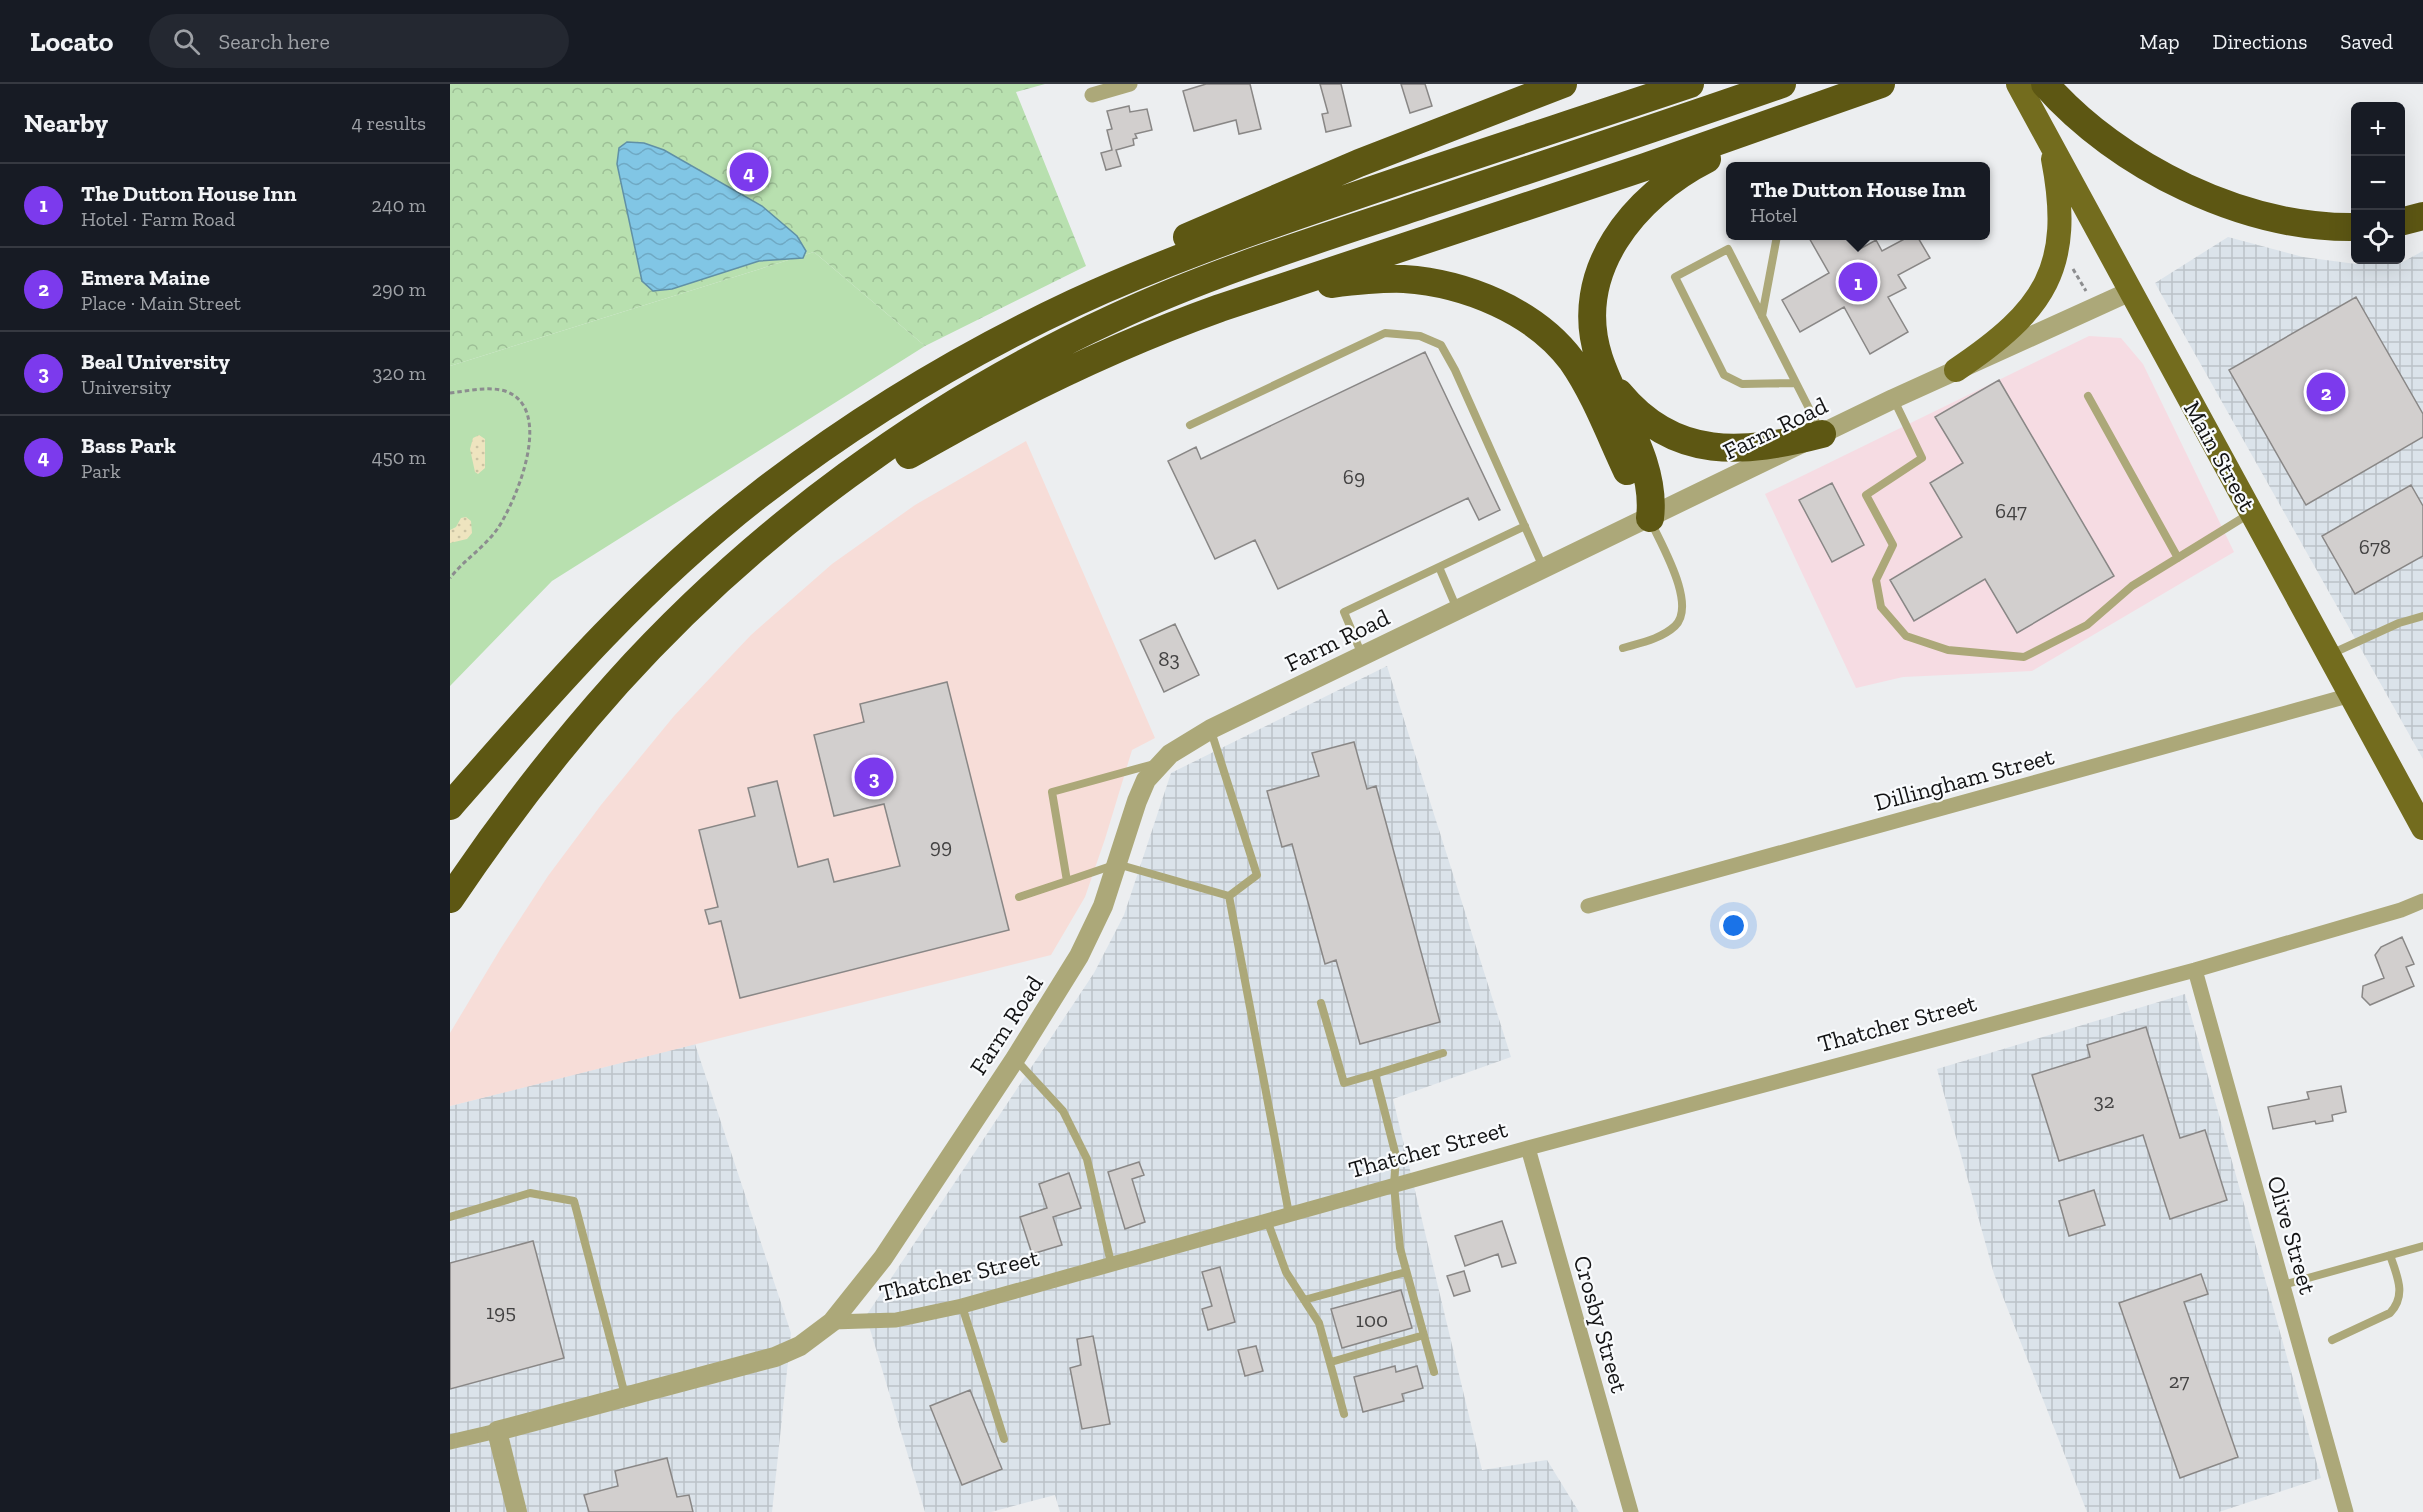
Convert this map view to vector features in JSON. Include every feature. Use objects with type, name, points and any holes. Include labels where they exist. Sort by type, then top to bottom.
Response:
[{"type":"highway","points":[[450,806],[587,651],[658,581],[760,494],[841,435],[1056,303],[1230,217],[1359,163],[1563,84]]},
{"type":"highway","points":[[954,364],[1053,313],[1166,263],[1389,184],[1690,84]]},
{"type":"highway","points":[[450,899],[518,803],[576,729],[638,660],[733,569],[824,493],[888,447],[997,379],[1112,318],[1201,281],[1280,252],[1782,84]]},
{"type":"highway","points":[[733,569],[870,477],[998,405],[1113,349],[1220,308],[1655,163],[1881,84]]},
{"type":"highway","points":[[2045,84],[2101,137],[2127,155],[2179,183],[2217,199],[2283,220],[2320,226],[2351,227]]},
{"type":"highway","points":[[1650,518],[1651,492],[1645,467],[1603,369],[1594,332],[1595,288],[1607,250],[1632,215],[1654,194],[1690,167],[1845,97]]},
{"type":"highway","points":[[2405,221],[2423,216]]},
{"type":"highway","points":[[1220,308],[1319,285],[1385,279],[1406,279],[1441,285],[1505,307],[1540,329],[1573,363],[1587,387],[1650,518]]},
{"type":"highway","points":[[1603,369],[1615,388],[1642,416],[1663,431],[1693,444],[1718,448],[1745,448],[1822,434]]},
{"type":"highway","points":[[450,814],[499,751]]},
{"type":"main road","name":"Main Street","points":[[2018,84],[2423,828]]},
{"type":"main road","points":[[1956,370],[1988,347],[2024,316],[2042,292],[2052,272],[2057,252],[2059,214],[2049,142]]},
{"type":"street","points":[[1092,95],[1130,84]]},
{"type":"street","name":"Farm Road","points":[[832,1322],[883,1258],[1015,1059],[1089,939],[1103,906],[1141,790],[1161,762],[1211,729],[1893,399],[2131,291]]},
{"type":"street","name":"Dillingham Street","points":[[1588,906],[2351,695]]},
{"type":"street","name":"Thatcher Street","points":[[832,1322],[896,1320],[962,1305],[1528,1148],[2195,970],[2401,910],[2423,901]]},
{"type":"street","name":"Olive Street","points":[[2195,970],[2346,1512]]},
{"type":"street","name":"Crosby Street","points":[[1528,1148],[1631,1512]]},
{"type":"street","points":[[450,1442],[626,1398],[775,1357],[800,1346],[832,1322]]},
{"type":"street","points":[[497,1431],[517,1512]]},
{"type":"lane","points":[[1762,316],[1776,240]]},
{"type":"lane","points":[[1796,383],[1742,384],[1724,375],[1675,277],[1728,249],[1822,434]]},
{"type":"lane","points":[[1190,425],[1386,333],[1420,336],[1441,345],[1455,370],[1544,569]]},
{"type":"lane","points":[[2088,396],[2178,558]]},
{"type":"lane","points":[[1893,399],[1922,458],[1866,495],[1893,545],[1876,580],[1881,607],[1906,636],[1948,650],[2024,657],[2087,625],[2132,586],[2251,513]]},
{"type":"lane","points":[[1623,648],[1665,633],[1676,625],[1682,615],[1683,605],[1677,581],[1650,518]]},
{"type":"lane","points":[[1363,656],[1344,612],[1525,526]]},
{"type":"lane","points":[[1439,567],[1458,610]]},
{"type":"lane","points":[[2329,655],[2399,623],[2423,616]]},
{"type":"lane","points":[[1211,729],[1257,875],[1229,896]]},
{"type":"lane","points":[[1067,881],[1053,792],[1161,762]]},
{"type":"lane","points":[[1019,897],[1117,864],[1229,896]]},
{"type":"lane","points":[[1229,896],[1289,1214]]},
{"type":"lane","points":[[1321,1003],[1344,1083],[1443,1053]]},
{"type":"lane","points":[[1015,1059],[1063,1111],[1087,1160],[1112,1263]]},
{"type":"lane","points":[[1375,1074],[1396,1156],[1394,1185],[1398,1237],[1434,1372]]},
{"type":"lane","points":[[450,1217],[530,1193],[574,1202],[626,1398]]},
{"type":"lane","points":[[1267,1220],[1286,1272],[1319,1323],[1344,1414]]},
{"type":"lane","points":[[2283,1285],[2423,1246]]},
{"type":"lane","points":[[2332,1340],[2390,1313],[2394,1308],[2398,1302],[2400,1287],[2390,1255]]},
{"type":"lane","points":[[1304,1300],[1406,1272]]},
{"type":"lane","points":[[962,1305],[1004,1439]]},
{"type":"lane","points":[[1331,1362],[1424,1335]]},
{"type":"path","points":[[2072,267],[2087,293]]},
{"type":"path","points":[[450,393],[494,389],[506,392],[515,396],[523,404],[530,426],[530,441],[522,477],[507,511],[485,543],[450,578]]},
{"type":"shaded area","points":[[2228,237],[2303,257],[2351,264],[2405,264],[2405,261],[2423,251],[2423,759],[2155,283]]},
{"type":"shaded area","points":[[2089,336],[2121,338],[2143,364],[2234,552],[2032,671],[1903,677],[1856,688],[1765,494]]},
{"type":"shaded area","points":[[1026,441],[1155,738],[1132,750],[1085,897],[1051,955],[450,1106],[450,1033],[548,876],[601,805],[674,716],[751,635],[832,564],[915,505]]},
{"type":"shaded area","points":[[1387,666],[1511,1057],[1393,1099],[1482,1470],[1547,1460],[1579,1512],[1060,1512],[1055,1495],[991,1512],[925,1512],[866,1316],[1094,973],[1124,915],[1171,773]]},
{"type":"shaded area","points":[[2185,994],[2321,1478],[2219,1512],[2087,1512],[1994,1274],[1937,1069]]},
{"type":"shaded area","points":[[695,1044],[791,1333],[772,1512],[450,1512],[450,1106]]},
{"type":"green space","points":[[450,84],[1045,84],[1016,92],[1086,266],[925,346],[814,252],[450,366]]},
{"type":"green space","points":[[814,252],[925,346],[552,581],[450,686],[450,366]]},
{"type":"sand","points":[[479,435],[485,439],[485,468],[478,474],[475,472],[470,449],[473,438]]},
{"type":"sand","points":[[466,517],[471,521],[472,533],[467,539],[450,543],[450,530],[456,527],[461,518]]},
{"type":"water","points":[[627,142],[644,143],[664,150],[762,206],[797,236],[806,251],[803,258],[759,261],[672,289],[653,291],[642,281],[617,164],[619,148]]},
{"type":"building","points":[[1206,84],[1250,84],[1261,129],[1239,134],[1236,120],[1194,131],[1183,91]]},
{"type":"building","points":[[1320,84],[1341,84],[1351,126],[1326,132],[1322,114],[1328,113]]},
{"type":"building","points":[[1401,84],[1425,84],[1432,106],[1410,113]]},
{"type":"building","points":[[1129,106],[1130,112],[1147,109],[1152,130],[1135,134],[1137,138],[1133,139],[1134,145],[1116,150],[1121,166],[1106,170],[1101,153],[1112,150],[1107,130],[1112,129],[1107,111]]},
{"type":"building","points":[[1810,240],[1855,240],[1860,249],[1876,240],[1882,251],[1903,240],[1919,240],[1930,258],[1898,275],[1906,288],[1888,297],[1908,332],[1870,354],[1844,307],[1800,332],[1782,300],[1829,273]]},
{"type":"building","points":[[2356,297],[2423,414],[2423,437],[2306,505],[2229,370]]},
{"type":"building","points":[[1425,352],[1500,510],[1479,520],[1468,498],[1278,589],[1255,540],[1215,559],[1168,461],[1196,447],[1201,459]]},
{"type":"building","points":[[1999,380],[2114,576],[2017,633],[1985,579],[1914,621],[1890,580],[1962,537],[1930,483],[1963,463],[1935,417]]},
{"type":"building","points":[[1832,483],[1864,545],[1832,562],[1799,500]]},
{"type":"building","points":[[2411,485],[2423,506],[2423,556],[2355,594],[2322,536]]},
{"type":"building","points":[[1175,624],[1199,675],[1164,692],[1140,640]]},
{"type":"building","points":[[947,682],[1009,930],[740,998],[721,921],[709,924],[705,910],[718,907],[699,830],[755,816],[748,788],[777,781],[798,867],[828,859],[834,882],[900,866],[884,804],[834,816],[814,735],[864,722],[860,704]]},
{"type":"building","points":[[1354,742],[1367,789],[1376,786],[1440,1022],[1360,1044],[1336,960],[1325,964],[1292,844],[1282,847],[1267,791],[1319,776],[1312,753]]},
{"type":"building","points":[[2402,937],[2414,964],[2406,967],[2414,986],[2370,1005],[2362,997],[2363,986],[2384,978],[2375,955],[2381,947]]},
{"type":"building","points":[[2146,1027],[2180,1138],[2205,1130],[2227,1200],[2170,1219],[2143,1135],[2059,1161],[2032,1075],[2090,1057],[2087,1045]]},
{"type":"building","points":[[2341,1086],[2346,1112],[2332,1115],[2333,1121],[2316,1124],[2315,1121],[2273,1129],[2268,1107],[2309,1099],[2307,1092]]},
{"type":"building","points":[[1139,1162],[1144,1175],[1132,1179],[1145,1222],[1125,1229],[1108,1172]]},
{"type":"building","points":[[1069,1173],[1081,1208],[1053,1217],[1062,1245],[1032,1254],[1020,1217],[1047,1208],[1039,1184]]},
{"type":"building","points":[[2094,1190],[2105,1225],[2069,1236],[2059,1201]]},
{"type":"building","points":[[1502,1221],[1516,1263],[1502,1267],[1498,1254],[1465,1266],[1455,1236]]},
{"type":"building","points":[[533,1241],[564,1358],[450,1389],[450,1263]]},
{"type":"building","points":[[1220,1267],[1235,1322],[1208,1330],[1202,1309],[1212,1306],[1202,1272]]},
{"type":"building","points":[[1464,1271],[1470,1291],[1454,1296],[1447,1276]]},
{"type":"building","points":[[2201,1274],[2208,1294],[2184,1302],[2238,1457],[2180,1478],[2119,1303]]},
{"type":"building","points":[[1401,1290],[1412,1328],[1342,1348],[1331,1309]]},
{"type":"building","points":[[1093,1336],[1110,1424],[1082,1429],[1070,1368],[1081,1365],[1077,1339]]},
{"type":"building","points":[[1256,1346],[1263,1371],[1245,1376],[1238,1350]]},
{"type":"building","points":[[1395,1366],[1396,1372],[1417,1366],[1423,1388],[1402,1394],[1404,1401],[1363,1412],[1354,1377]]},
{"type":"building","points":[[970,1390],[1002,1469],[962,1485],[930,1406]]},
{"type":"building","points":[[667,1458],[677,1497],[689,1495],[693,1512],[589,1512],[584,1495],[618,1486],[615,1471]]},
{"type":"place","name":"Bass Park","points":[[749,172]]},
{"type":"place","name":"The Dutton House Inn","points":[[1858,282]]},
{"type":"place","name":"Emera Maine","points":[[2326,392]]},
{"type":"place","name":"Beal University","points":[[874,777]]}]
